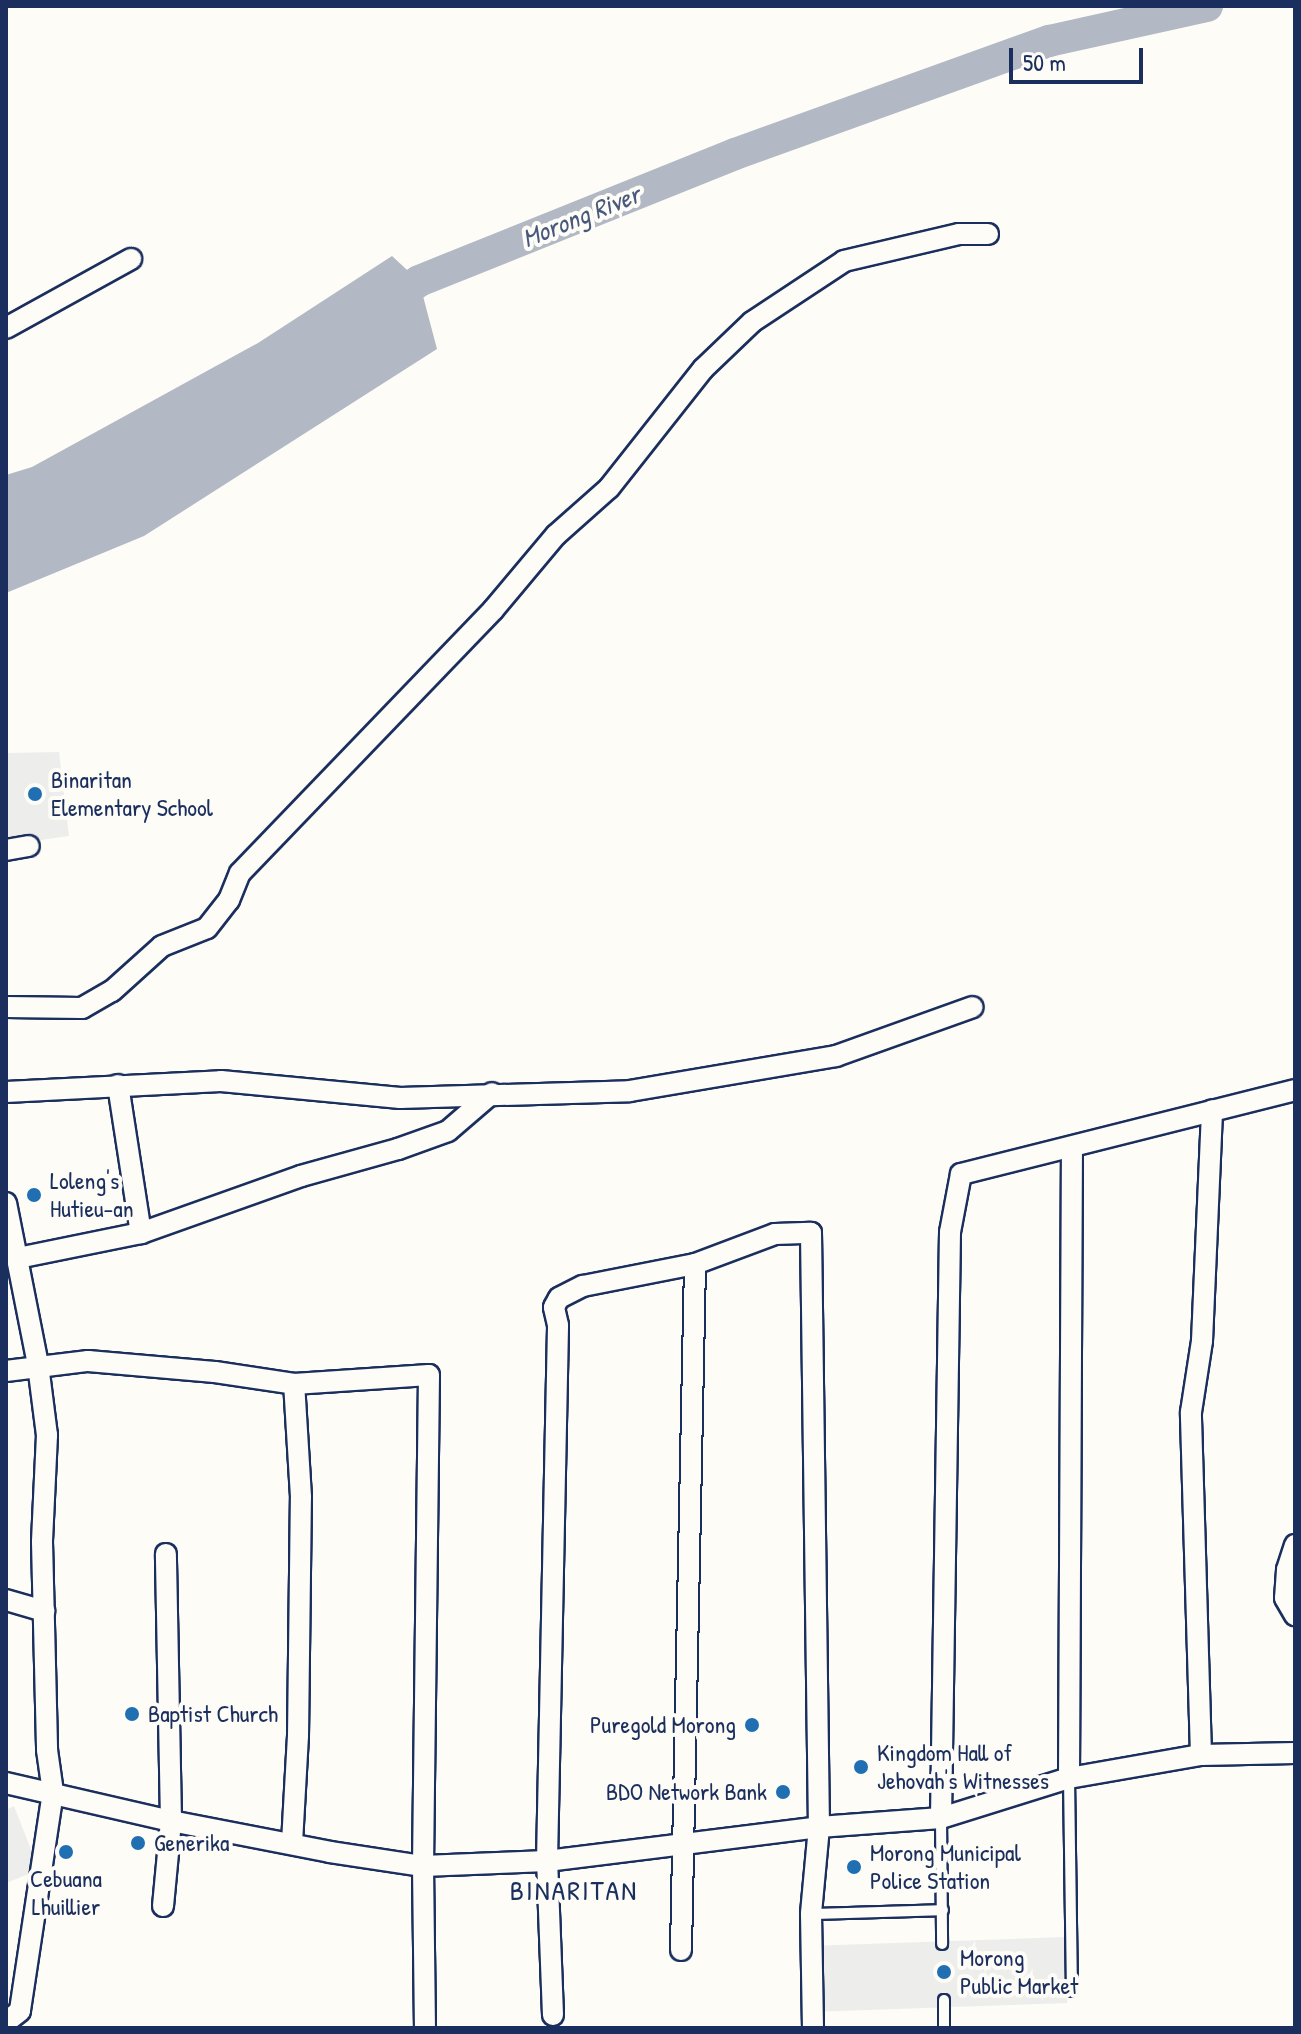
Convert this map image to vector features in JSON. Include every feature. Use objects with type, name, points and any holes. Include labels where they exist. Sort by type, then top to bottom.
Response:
[{"type":"street","points":[[6,1007],[82,1008],[112,991],[162,946],[207,928],[229,900],[240,873],[493,610],[556,535],[609,488],[703,369],[752,322],[844,261],[959,234],[988,234]]},
{"type":"street","points":[[6,328],[131,259]]},
{"type":"street","points":[[6,850],[29,846]]},
{"type":"street","points":[[6,1092],[221,1081],[400,1098],[630,1091],[836,1056],[973,1007]]},
{"type":"street","points":[[118,1085],[141,1233]]},
{"type":"street","points":[[941,1818],[950,1232],[961,1174],[1072,1149],[1295,1090]]},
{"type":"street","points":[[13,1246],[141,1233],[301,1176],[448,1131],[492,1093]]},
{"type":"street","points":[[1201,1755],[1191,1412],[1202,1341],[1212,1110]]},
{"type":"street","points":[[1069,1778],[1072,1149]]},
{"type":"street","points":[[6,1203],[38,1365],[47,1435],[42,1542],[47,1750],[53,1792],[20,2011],[6,2022]]},
{"type":"street","points":[[553,2015],[547,1861],[558,1325],[554,1307],[559,1298],[583,1286],[695,1264],[775,1234],[811,1233],[819,1827],[811,1914],[813,2028]]},
{"type":"street","points":[[681,1950],[695,1264]]},
{"type":"street","points":[[6,1371],[88,1361],[215,1372],[294,1384],[429,1375],[423,1866],[425,2028]]},
{"type":"street","points":[[292,1843],[298,1736],[301,1497],[294,1384]]},
{"type":"street","points":[[1295,1545],[1287,1570],[1285,1598],[1295,1615]]},
{"type":"street","points":[[163,1906],[171,1821],[166,1554]]},
{"type":"street","points":[[6,1600],[44,1611]]},
{"type":"street","points":[[6,1783],[171,1821],[423,1866],[547,1861],[819,1827],[941,1818],[1069,1778],[1201,1755],[1295,1753]]},
{"type":"lane","points":[[1069,1778],[1072,1991]]},
{"type":"lane","points":[[941,1818],[942,1944]]},
{"type":"lane","points":[[811,1914],[943,1910]]},
{"type":"lane","points":[[944,2000],[944,2028]]},
{"type":"shaded area","points":[[392,256],[419,281],[437,349],[144,536],[6,593],[6,475],[32,467],[258,343]]},
{"type":"shaded area","name":"Binaritan Elementary School","points":[[59,752],[69,836],[6,845],[6,753]]},
{"type":"shaded area","points":[[14,1806],[39,1870],[6,1883],[6,1810]]},
{"type":"shaded area","name":"Morong Public Market","points":[[1065,1937],[1067,2003],[824,2011],[822,1945]]},
{"type":"waterway","name":"Morong River","points":[[383,307],[419,281],[735,154],[1049,41],[1207,6]]},
{"type":"place","name":"Binaritan Elementary School","points":[[35,794]]},
{"type":"place","name":"Loleng's Hutieu-an","points":[[34,1195]]},
{"type":"place","name":"Baptist Church","points":[[132,1714]]},
{"type":"place","name":"Puregold Morong","points":[[752,1725]]},
{"type":"place","name":"Kingdom Hall of Jehovah's Witnesses","points":[[861,1767]]},
{"type":"place","name":"BDO Network Bank","points":[[783,1792]]},
{"type":"place","name":"Generika","points":[[138,1843]]},
{"type":"place","name":"Cebuana Lhuillier","points":[[66,1852]]},
{"type":"place","name":"Morong Municipal Police Station","points":[[854,1867]]},
{"type":"place","name":"Morong Public Market","points":[[944,1972]]},
{"type":"district","name":"BINARITAN","points":[[574,1890]]}]
